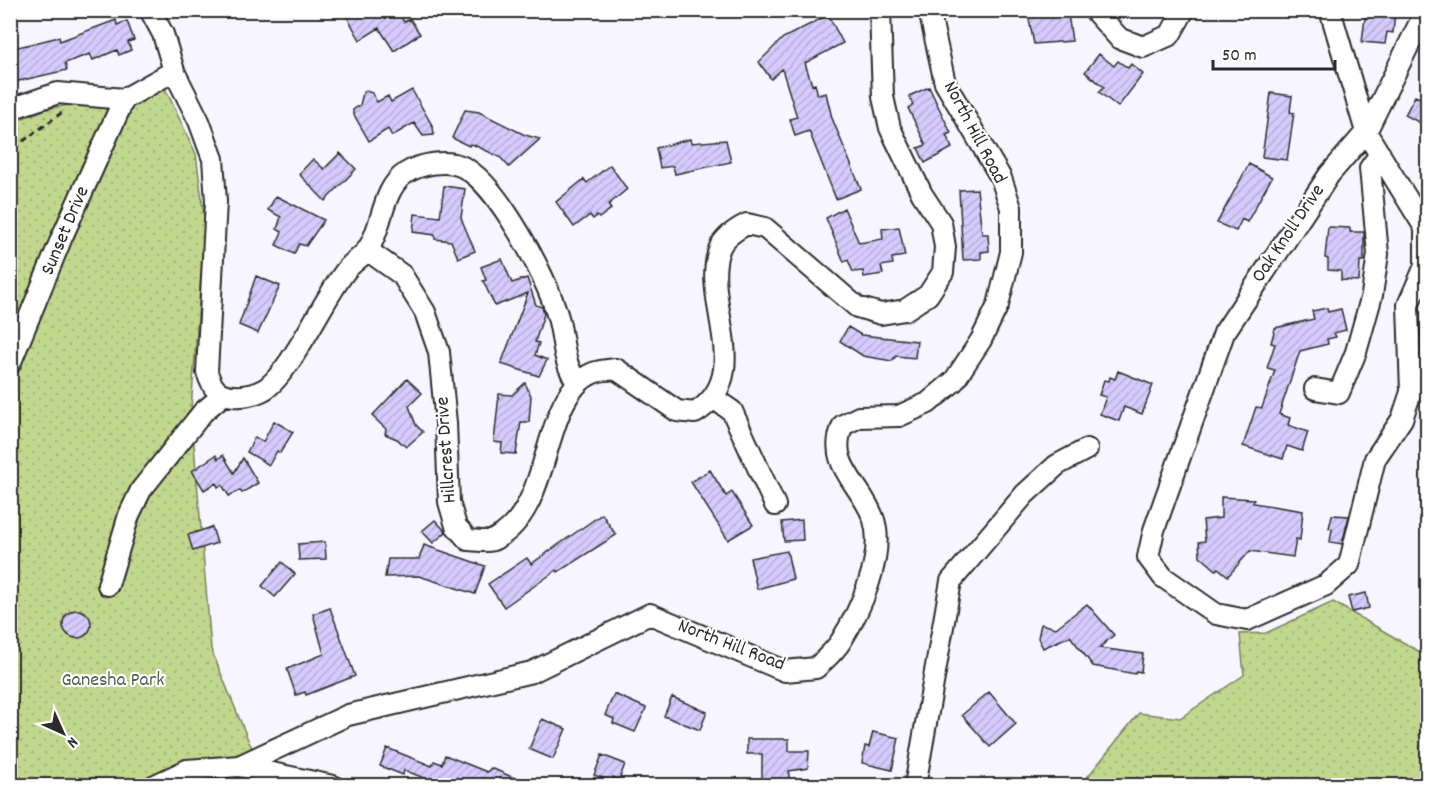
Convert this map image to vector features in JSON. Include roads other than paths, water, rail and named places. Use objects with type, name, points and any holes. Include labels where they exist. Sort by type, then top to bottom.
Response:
[{"type":"street","points":[[150,10],[163,34],[174,71],[200,121],[213,159],[216,201],[207,372],[212,387],[223,395],[245,397],[266,388],[283,368],[347,268],[367,250],[393,189],[404,174],[424,166],[444,163],[462,166],[481,180],[526,244],[557,314],[566,364],[578,383],[594,372],[616,369],[677,411],[695,413],[709,405],[721,386],[725,355],[715,279],[718,251],[732,232],[747,224],[765,228],[857,306],[881,314],[905,310],[928,295],[943,272],[945,247],[941,223],[922,194],[890,128],[883,97],[880,10]]},
{"type":"street","name":"North Hill Road","points":[[239,766],[348,715],[532,672],[650,614],[785,671],[816,668],[841,642],[871,579],[877,545],[874,520],[840,459],[836,441],[843,425],[859,417],[899,416],[928,403],[954,381],[981,340],[998,305],[1011,252],[1011,208],[1001,178],[945,83],[929,10]]},
{"type":"street","points":[[1094,10],[1119,38],[1143,47],[1170,35],[1184,10]]},
{"type":"street","points":[[1330,10],[1366,132]]},
{"type":"street","points":[[1366,132],[1426,10]]},
{"type":"street","points":[[10,109],[58,93],[124,99],[174,71]]},
{"type":"street","name":"Sunset Drive","points":[[10,364],[62,237],[124,99]]},
{"type":"street","name":"Oak Knoll Drive","points":[[1366,132],[1425,228],[1425,266],[1408,305],[1411,392],[1402,419],[1375,459],[1349,565],[1326,585],[1248,620],[1216,614],[1163,578],[1148,557],[1154,530],[1224,333],[1329,175],[1366,132]]},
{"type":"street","points":[[1315,389],[1339,393],[1356,352],[1372,295],[1378,254],[1370,168],[1380,154]]},
{"type":"street","name":"Hillcrest Drive","points":[[367,250],[402,275],[425,312],[439,351],[446,423],[449,501],[456,526],[468,540],[494,540],[514,524],[542,472],[562,405],[578,383]]},
{"type":"street","points":[[108,585],[129,515],[141,490],[202,412],[223,395]]},
{"type":"street","points":[[713,398],[732,411],[775,505]]},
{"type":"street","points":[[915,786],[951,581],[1025,494],[1057,465],[1087,449]]},
{"type":"street","points":[[153,786],[187,770],[239,766],[333,786]]},
{"type":"park label","name":"Ganesha Park","points":[[113,681]]}]
